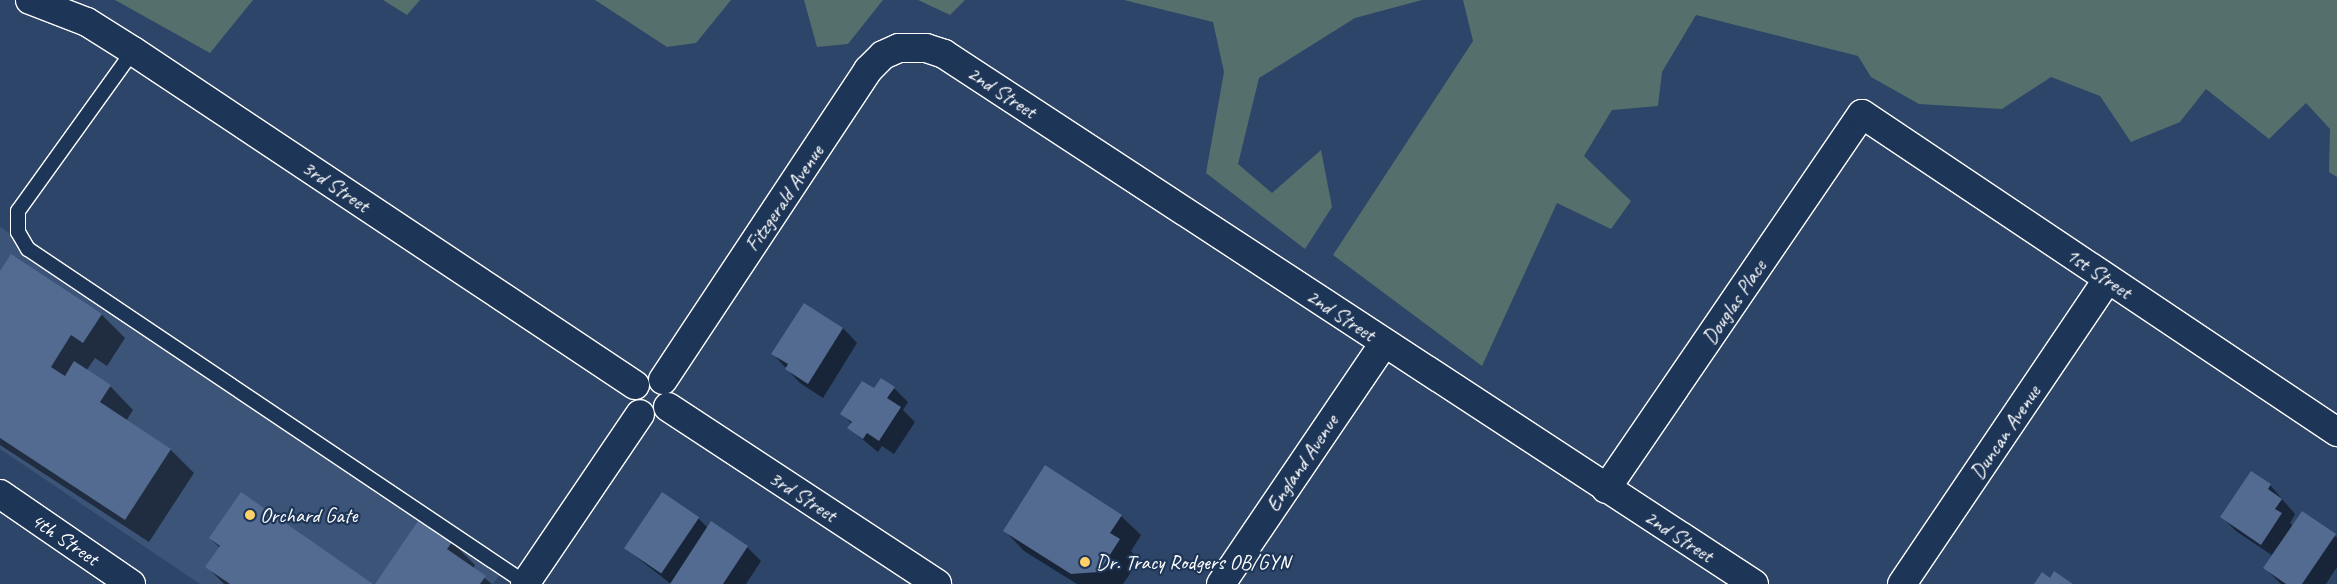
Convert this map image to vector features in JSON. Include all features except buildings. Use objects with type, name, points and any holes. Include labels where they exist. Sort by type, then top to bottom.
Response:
[{"type":"street","name":"3rd Street","points":[[30,0],[87,22],[133,51],[635,385]]},
{"type":"street","name":"Fitzgerald Avenue","points":[[663,380],[868,70],[891,52],[913,47],[926,48]]},
{"type":"street","name":"2nd Street","points":[[926,48],[944,54],[1606,490],[1754,584]]},
{"type":"street","name":"1st Street","points":[[1862,114],[2337,432]]},
{"type":"street","name":"Douglas Place","points":[[1606,490],[1862,114]]},
{"type":"street","name":"Duncan Avenue","points":[[1902,584],[2108,279]]},
{"type":"street","name":"England Avenue","points":[[1221,584],[1384,343]]},
{"type":"street","points":[[651,377],[663,380],[672,396],[668,407],[659,416],[640,414],[631,397],[635,385],[651,377]]},
{"type":"street","name":"3rd Street","points":[[668,407],[937,584]]},
{"type":"street","points":[[526,584],[640,414]]},
{"type":"street","name":"4th Street","points":[[0,494],[131,584]]},
{"type":"lane","points":[[133,51],[18,212],[18,232],[28,248],[526,584]]},
{"type":"shaded area","points":[[0,227],[504,569],[493,584],[200,584],[0,449]]},
{"type":"green space","points":[[115,0],[253,0],[210,53]]},
{"type":"green space","points":[[383,0],[420,0],[407,15]]},
{"type":"green space","points":[[595,0],[731,0],[696,43],[667,47]]},
{"type":"green space","points":[[804,0],[883,0],[848,44],[817,47]]},
{"type":"green space","points":[[918,0],[965,0],[950,15]]},
{"type":"green space","points":[[1124,0],[1422,0],[1355,18],[1259,78],[1238,164],[1272,193],[1321,150],[1332,207],[1305,249],[1206,173],[1224,72],[1213,22]]},
{"type":"green space","points":[[1463,0],[2337,0],[2337,177],[2329,172],[2330,129],[2306,103],[2269,139],[2206,89],[2180,122],[2131,142],[2100,96],[2051,77],[2002,109],[1919,104],[1871,77],[1858,56],[1696,15],[1662,72],[1658,106],[1612,110],[1584,156],[1631,201],[1611,229],[1557,203],[1482,366],[1333,255],[1473,41]]},
{"type":"place","name":"Orchard Gate","points":[[250,515]]},
{"type":"place","name":"Dr. Tracy Rodgers OB/GYN","points":[[1085,562]]}]
